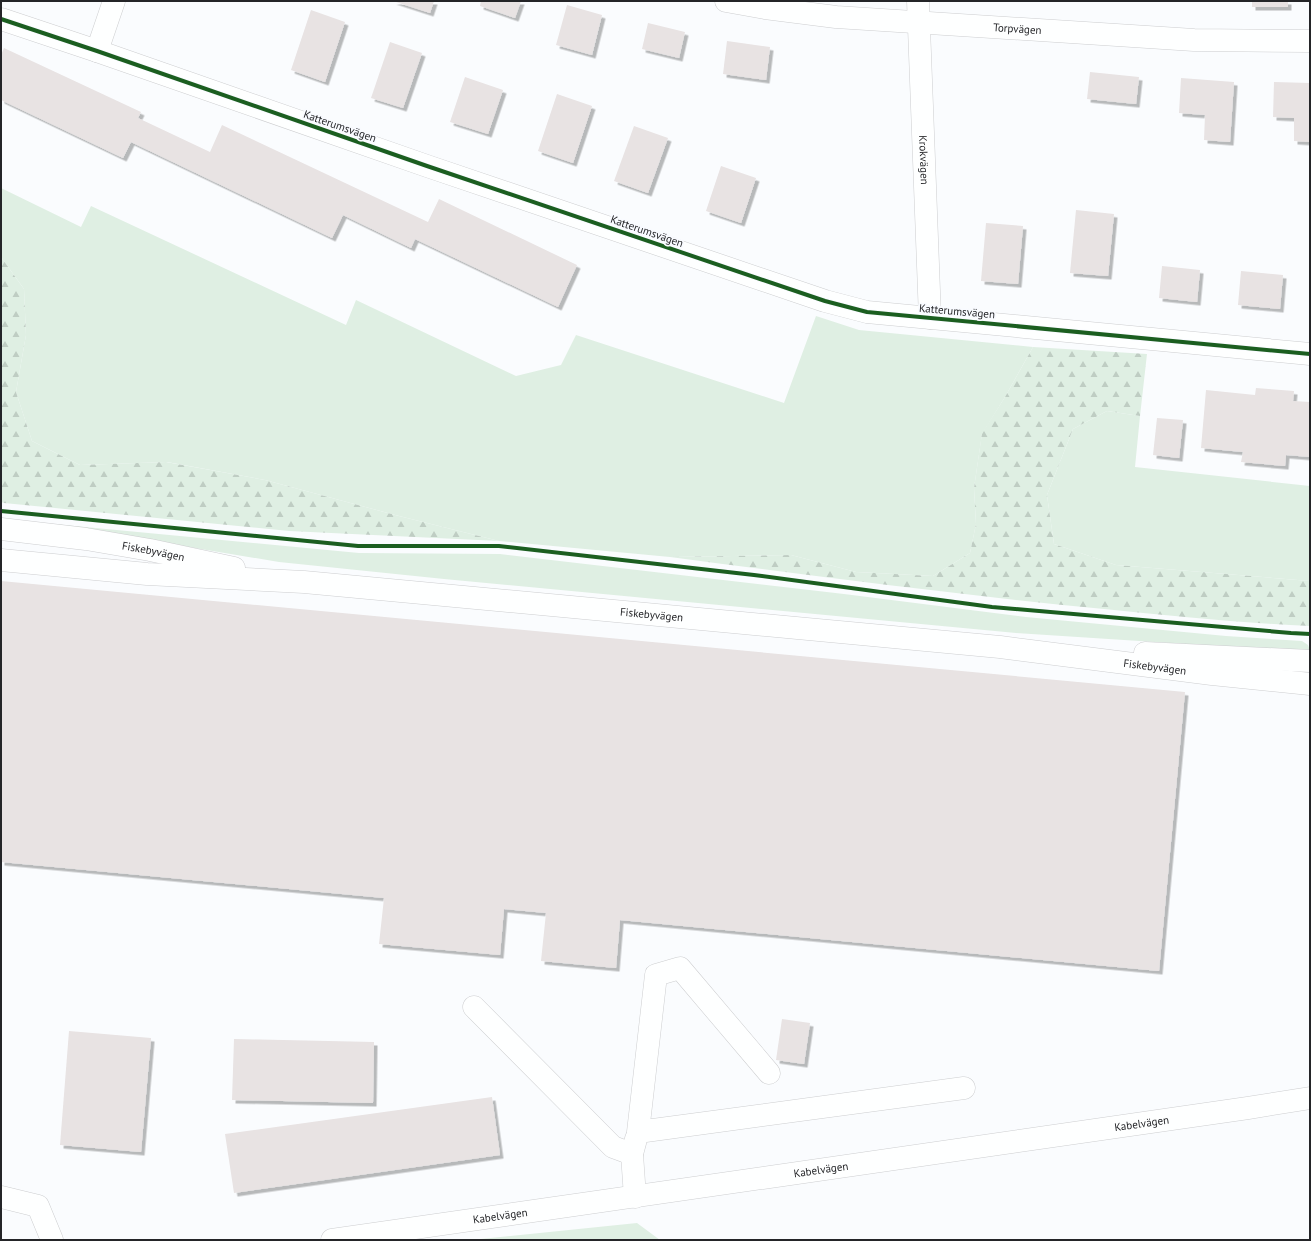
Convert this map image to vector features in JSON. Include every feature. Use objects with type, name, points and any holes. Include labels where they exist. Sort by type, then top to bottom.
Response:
[{"type":"street","points":[[97,51],[114,1]]},
{"type":"street","name":"Torpvägen","points":[[726,1],[765,8],[836,17],[918,11],[1194,40],[1310,41]]},
{"type":"street","name":"Krokvägen","points":[[918,11],[930,318]]},
{"type":"street","name":"Katterumsvägen","points":[[1,19],[825,301],[867,312],[1310,354]]},
{"type":"street","name":"Fiskebyvägen","points":[[1,529],[86,539],[150,550],[304,582]]},
{"type":"street","name":"Fiskebyvägen","points":[[1,560],[147,574],[304,582],[1000,647],[1212,674],[1310,684]]},
{"type":"street","name":"Fiskebyvägen","points":[[1000,647],[1212,655],[1310,661]]},
{"type":"street","points":[[635,1197],[632,1154],[638,1132],[656,975],[680,968],[769,1073]]},
{"type":"street","points":[[474,1007],[613,1147],[632,1154]]},
{"type":"street","points":[[638,1132],[964,1088]]},
{"type":"street","name":"Kabelvägen","points":[[332,1240],[1310,1098]]},
{"type":"street","points":[[1,1197],[38,1206],[52,1240]]},
{"type":"green space","points":[[1,188],[81,227],[91,206],[346,325],[356,300],[516,376],[561,365],[576,335],[784,403],[816,316],[859,330],[1033,347],[982,434],[974,488],[976,524],[970,553],[933,576],[856,572],[791,555],[670,557],[499,541],[265,480],[167,462],[80,465],[32,441],[16,392],[26,335],[24,289],[1,257]]},
{"type":"green space","points":[[1,257],[24,289],[26,335],[16,392],[32,441],[80,465],[166,462],[265,480],[499,541],[289,531],[1,502]]},
{"type":"green space","points":[[1033,347],[1147,354],[1140,416],[1107,411],[1073,429],[1047,495],[1054,544],[1116,565],[1310,581],[1310,626],[1207,619],[1050,604],[670,557],[791,555],[856,572],[933,576],[970,553],[976,524],[974,488],[982,433],[1005,397]]},
{"type":"green space","points":[[1107,411],[1140,416],[1135,467],[1310,486],[1310,581],[1116,565],[1054,544],[1047,495],[1073,429]]},
{"type":"green space","points":[[1,519],[359,553],[500,554],[1026,617],[1226,636],[1302,641],[1308,645],[1310,651],[1016,633],[444,579],[279,562],[147,540]]},
{"type":"green space","points":[[637,1223],[660,1240],[471,1240]]},
{"type":"building","points":[[393,1],[434,1],[430,13]]},
{"type":"building","points":[[481,1],[521,1],[515,18],[480,6]]},
{"type":"building","points":[[1252,1],[1288,1],[1288,7],[1252,7]]},
{"type":"building","points":[[567,5],[602,15],[592,55],[556,45]]},
{"type":"building","points":[[311,10],[345,22],[325,82],[291,70]]},
{"type":"building","points":[[648,23],[685,32],[679,58],[642,49]]},
{"type":"building","points":[[727,41],[770,47],[766,80],[723,74]]},
{"type":"building","points":[[390,42],[422,53],[403,108],[371,98]]},
{"type":"building","points":[[4,48],[141,112],[138,118],[210,152],[222,125],[428,222],[439,199],[577,265],[558,307],[415,239],[411,248],[343,215],[332,238],[131,142],[123,158],[1,100],[1,55]]},
{"type":"building","points":[[1090,72],[1139,77],[1136,104],[1087,99]]},
{"type":"building","points":[[465,77],[503,90],[488,134],[450,122]]},
{"type":"building","points":[[1181,78],[1234,82],[1230,142],[1204,140],[1205,115],[1179,113]]},
{"type":"building","points":[[1274,82],[1310,83],[1310,142],[1294,141],[1294,118],[1273,117]]},
{"type":"building","points":[[557,94],[592,106],[573,163],[538,151]]},
{"type":"building","points":[[634,126],[668,138],[648,193],[614,181]]},
{"type":"building","points":[[721,166],[756,178],[741,223],[706,211]]},
{"type":"building","points":[[1076,210],[1114,214],[1108,276],[1070,273]]},
{"type":"building","points":[[986,223],[1023,226],[1018,284],[981,281]]},
{"type":"building","points":[[1162,266],[1200,270],[1197,302],[1159,298]]},
{"type":"building","points":[[1241,271],[1283,275],[1280,309],[1238,305]]},
{"type":"building","points":[[1256,388],[1294,391],[1293,401],[1310,402],[1310,457],[1286,455],[1285,466],[1241,462],[1243,452],[1201,448],[1206,390],[1255,395]]},
{"type":"building","points":[[1157,418],[1183,420],[1179,458],[1153,455]]},
{"type":"building","points":[[1,581],[1185,692],[1159,971],[620,920],[616,968],[541,961],[546,913],[504,909],[500,955],[379,944],[384,898],[1,862]]},
{"type":"building","points":[[782,1019],[810,1023],[804,1064],[776,1060]]},
{"type":"building","points":[[69,1031],[151,1038],[141,1152],[60,1145]]},
{"type":"building","points":[[234,1039],[374,1042],[373,1103],[232,1100]]},
{"type":"building","points":[[492,1097],[500,1155],[234,1193],[225,1134]]},
{"type":"cycle path","points":[[1,19],[825,301],[867,312],[1310,354]]},
{"type":"cycle path","points":[[1,511],[358,546],[499,546],[754,575],[992,607],[1310,634]]}]
